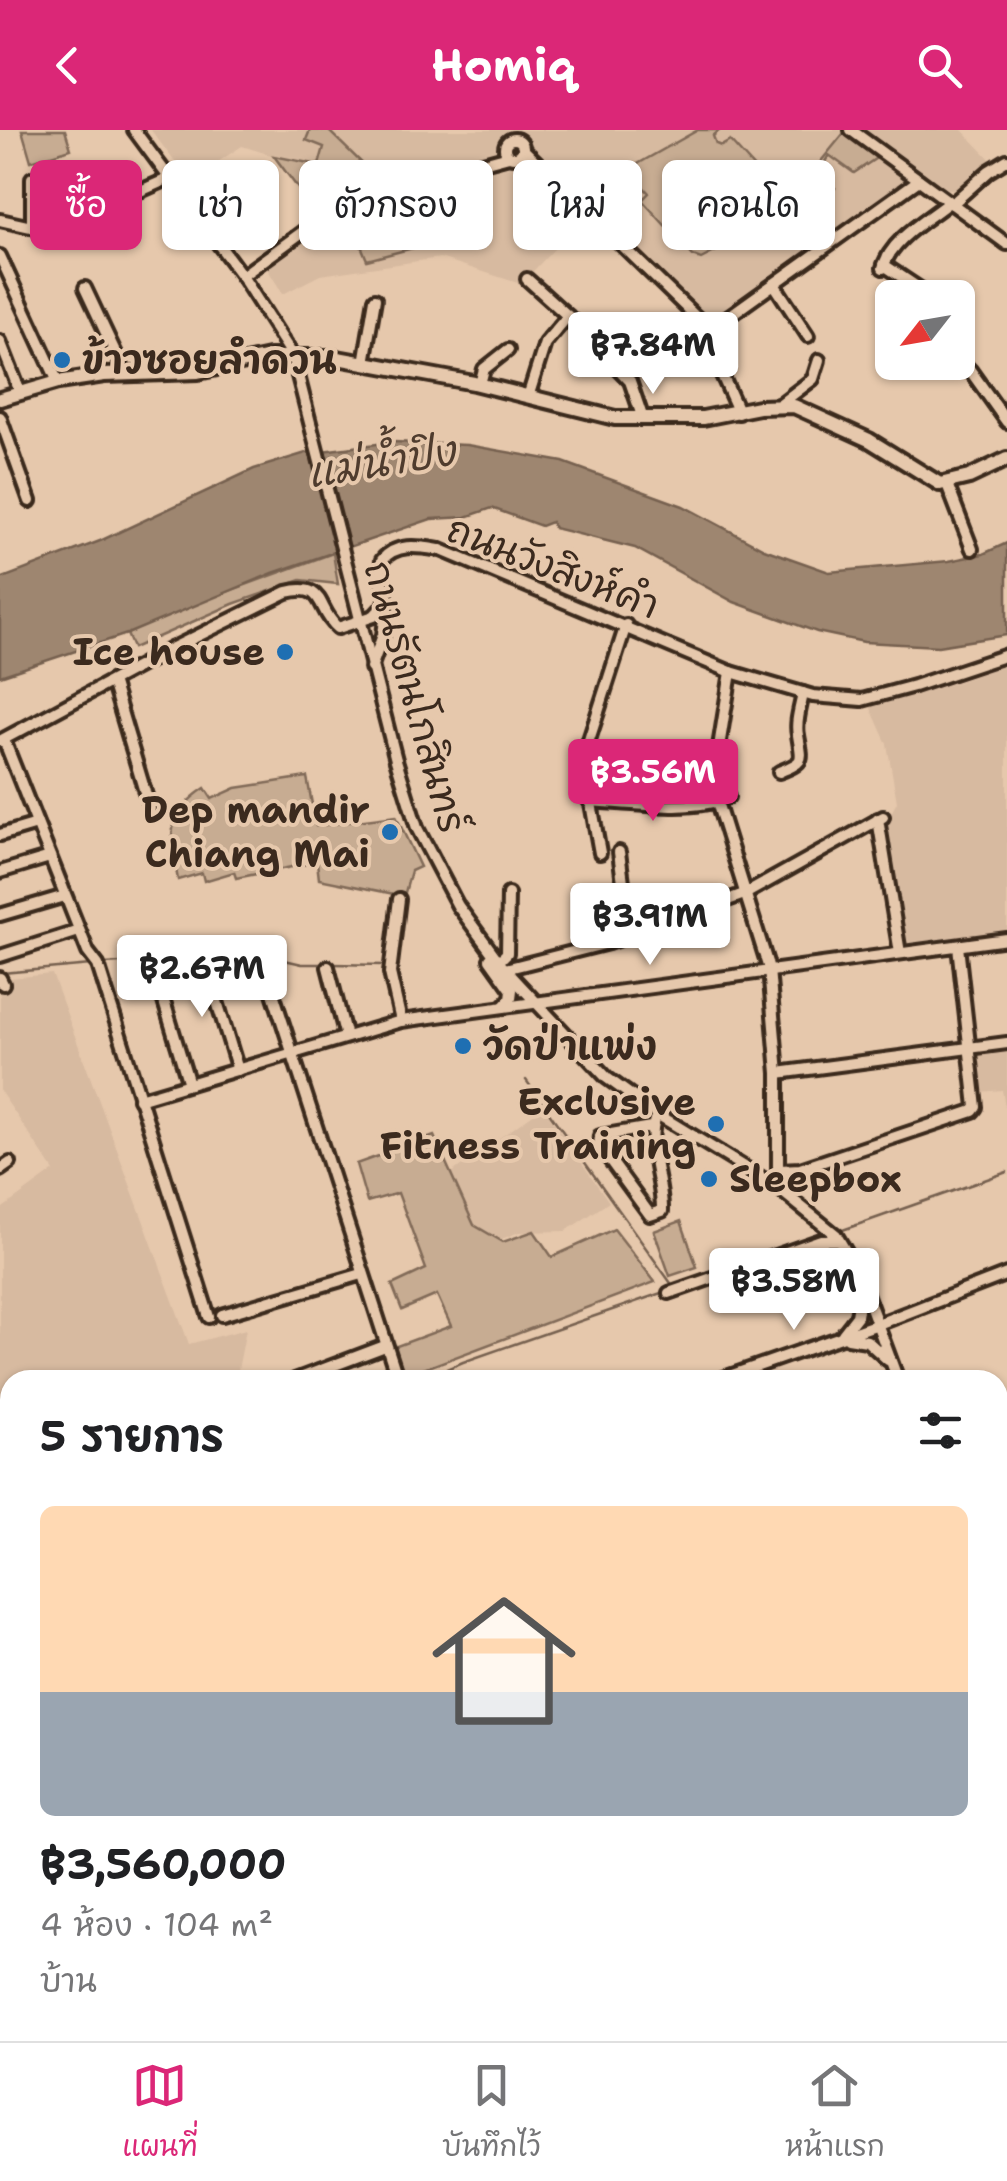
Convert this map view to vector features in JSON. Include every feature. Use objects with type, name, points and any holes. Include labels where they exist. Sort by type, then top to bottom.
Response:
[{"type":"main road","points":[[0,400],[58,382],[125,372],[198,372],[269,357],[332,357],[480,384],[615,418],[703,418],[779,404],[806,410],[850,429],[947,484],[1007,459]]},
{"type":"street","name":"ถนนรัตนโกสินทร์","points":[[134,130],[162,167]]},
{"type":"street","points":[[501,130],[511,140],[519,140],[523,149],[696,317],[739,413]]},
{"type":"street","points":[[851,130],[1007,244]]},
{"type":"street","points":[[509,156],[505,146],[511,140]]},
{"type":"street","points":[[242,276],[327,214],[356,198],[519,156],[523,149]]},
{"type":"street","points":[[904,280],[883,267],[886,258],[917,224],[1007,160]]},
{"type":"street","points":[[704,334],[919,180]]},
{"type":"street","points":[[0,220],[30,227]]},
{"type":"street","name":"ถนนรัตนโกสินทร์","points":[[223,250],[293,356],[370,668],[417,828],[430,857],[501,966],[607,1078],[657,1114],[778,1188],[837,1238],[859,1276],[894,1370]]},
{"type":"street","points":[[0,256],[58,382]]},
{"type":"street","points":[[527,279],[630,381],[642,418]]},
{"type":"street","points":[[774,284],[808,336]]},
{"type":"street","points":[[85,288],[125,372]]},
{"type":"street","points":[[364,364],[375,299]]},
{"type":"street","points":[[528,397],[545,343],[568,316]]},
{"type":"street","points":[[0,341],[20,392]]},
{"type":"street","points":[[480,384],[484,369],[508,350]]},
{"type":"street","points":[[779,404],[813,379],[819,360]]},
{"type":"street","points":[[975,377],[1007,422]]},
{"type":"street","points":[[0,417],[30,501]]},
{"type":"street","points":[[947,484],[972,549]]},
{"type":"street","name":"ถนนวังสิงห์คำ","points":[[387,602],[382,560],[391,551],[421,547],[441,550],[731,672],[837,700],[862,700],[1007,655]]},
{"type":"street","points":[[209,1317],[98,965],[79,931],[2,741],[173,648],[298,589],[314,592],[329,620],[338,628],[359,616],[378,613],[387,602]]},
{"type":"street","points":[[370,668],[383,635],[387,602]]},
{"type":"street","points":[[600,853],[587,781],[591,728],[626,625]]},
{"type":"street","points":[[731,672],[715,772],[769,969],[778,1073],[778,1188]]},
{"type":"street","points":[[112,682],[150,809]]},
{"type":"street","points":[[780,772],[802,759],[797,731],[804,693]]},
{"type":"street","points":[[589,801],[669,804],[723,800]]},
{"type":"street","points":[[501,966],[630,935],[747,893],[880,818],[900,953]]},
{"type":"street","points":[[0,835],[37,824]]},
{"type":"street","points":[[619,852],[630,935]]},
{"type":"street","points":[[0,872],[50,857]]},
{"type":"street","points":[[501,966],[507,954],[508,894]]},
{"type":"street","points":[[0,915],[65,896]]},
{"type":"street","points":[[398,899],[390,974],[401,1021]]},
{"type":"street","points":[[0,956],[79,931]]},
{"type":"street","points":[[481,940],[496,970],[512,990],[512,998],[502,1007]]},
{"type":"street","points":[[139,1099],[401,1021],[1007,940]]},
{"type":"street","points":[[780,1170],[800,1170],[973,1112],[976,1107],[958,946]]},
{"type":"street","points":[[204,960],[238,1070]]},
{"type":"street","points":[[263,962],[394,1370]]},
{"type":"street","points":[[153,965],[190,1084]]},
{"type":"street","points":[[328,966],[346,1038]]},
{"type":"street","points":[[778,1073],[1007,1044]]},
{"type":"street","points":[[651,1128],[600,1136],[599,1145],[650,1215],[662,1211],[651,1128],[657,1114]]},
{"type":"street","points":[[668,1292],[837,1238]]},
{"type":"street","points":[[222,1316],[362,1274]]},
{"type":"street","points":[[747,1370],[1007,1274]]},
{"type":"street","points":[[839,1338],[854,1322],[860,1308],[859,1276]]},
{"type":"street","points":[[839,1338],[867,1341],[892,1364]]},
{"type":"street","points":[[321,1370],[385,1346]]},
{"type":"shaded area","points":[[22,130],[65,130],[71,149],[31,160]]},
{"type":"shaded area","points":[[151,130],[843,130],[907,177],[905,185],[835,236],[835,160],[662,160],[662,250],[816,250],[717,323],[703,320],[635,250],[642,250],[642,160],[542,160],[519,138],[493,153],[469,160],[299,160],[299,190],[274,156],[242,146],[221,160],[173,160]]},
{"type":"shaded area","points":[[310,130],[328,130],[359,160],[320,160],[324,147],[306,140]]},
{"type":"shaded area","points":[[698,130],[720,130],[713,136],[716,144],[721,146],[730,141],[747,160],[662,160],[662,222],[642,200],[649,193],[642,186],[642,162]]},
{"type":"shaded area","points":[[862,130],[962,130],[994,163],[961,189],[948,189]]},
{"type":"shaded area","points":[[844,133],[878,157],[854,173],[829,155],[822,160]]},
{"type":"shaded area","points":[[274,156],[299,161],[299,190],[279,160]]},
{"type":"shaded area","points":[[513,166],[513,250],[553,250],[521,284],[440,258],[320,275],[283,294],[266,267],[299,243],[299,250],[493,250],[493,169]]},
{"type":"shaded area","points":[[363,250],[405,250],[367,260]]},
{"type":"shaded area","points":[[688,250],[718,250],[701,259]]},
{"type":"shaded area","points":[[333,553],[338,584],[301,580],[233,604],[133,648],[127,634],[177,610]]},
{"type":"shaded area","points":[[1007,664],[1007,930],[905,944],[883,828],[897,802],[887,744],[869,704],[957,682]]},
{"type":"shaded area","points":[[307,777],[316,826],[396,816],[420,867],[411,871],[404,896],[319,879],[317,862],[236,878],[234,872],[204,881],[202,873],[178,880],[173,828],[176,817],[192,798],[205,788],[212,799],[236,788]]},
{"type":"shaded area","points":[[52,974],[189,1344],[246,1329],[238,1370],[0,1370],[0,1210],[54,1171],[0,1091],[0,979]]},
{"type":"shaded area","points":[[1007,1051],[1007,1118],[1002,1090],[980,1092],[975,1056]]},
{"type":"shaded area","points":[[543,1107],[609,1202],[566,1231],[519,1232],[482,1247],[451,1173]]},
{"type":"shaded area","points":[[434,1136],[474,1225],[503,1242],[534,1231],[552,1257],[614,1229],[655,1282],[421,1370],[403,1370],[394,1347],[451,1326],[437,1295],[402,1310],[392,1285],[426,1269],[398,1193],[367,1202],[356,1164]]},
{"type":"shaded area","points":[[681,1221],[697,1267],[670,1276],[654,1231]]},
{"type":"water","name":"แม่น้ำปิง","points":[[393,442],[467,445],[563,462],[683,506],[764,549],[829,572],[949,561],[983,554],[1007,543],[1007,635],[938,646],[864,642],[817,632],[734,602],[635,548],[554,528],[551,522],[541,526],[492,508],[466,517],[431,519],[273,573],[127,634],[0,676],[0,579],[100,541],[254,469],[306,453]]},
{"type":"waterway","points":[[263,955],[302,964],[325,964]]},
{"type":"waterway","points":[[206,958],[248,956]]},
{"type":"waterway","points":[[105,964],[198,958]]},
{"type":"waterway","points":[[333,964],[383,965]]},
{"type":"waterway","points":[[2,973],[91,965]]},
{"type":"waterway","points":[[526,1080],[673,1286]]},
{"type":"waterway","points":[[837,1232],[1007,1172]]},
{"type":"waterway","points":[[444,1370],[664,1292]]},
{"type":"place","name":"ข้าวซอยลำดวน","points":[[62,360]]},
{"type":"place","name":"Ice house","points":[[285,652]]},
{"type":"place","name":"Dep mandir Chiang Mai","points":[[390,832]]},
{"type":"place","name":"วัดป่าแพ่ง","points":[[463,1046]]},
{"type":"place","name":"Exclusive Fitness Training","points":[[716,1124]]},
{"type":"place","name":"Sleepbox","points":[[709,1179]]}]
